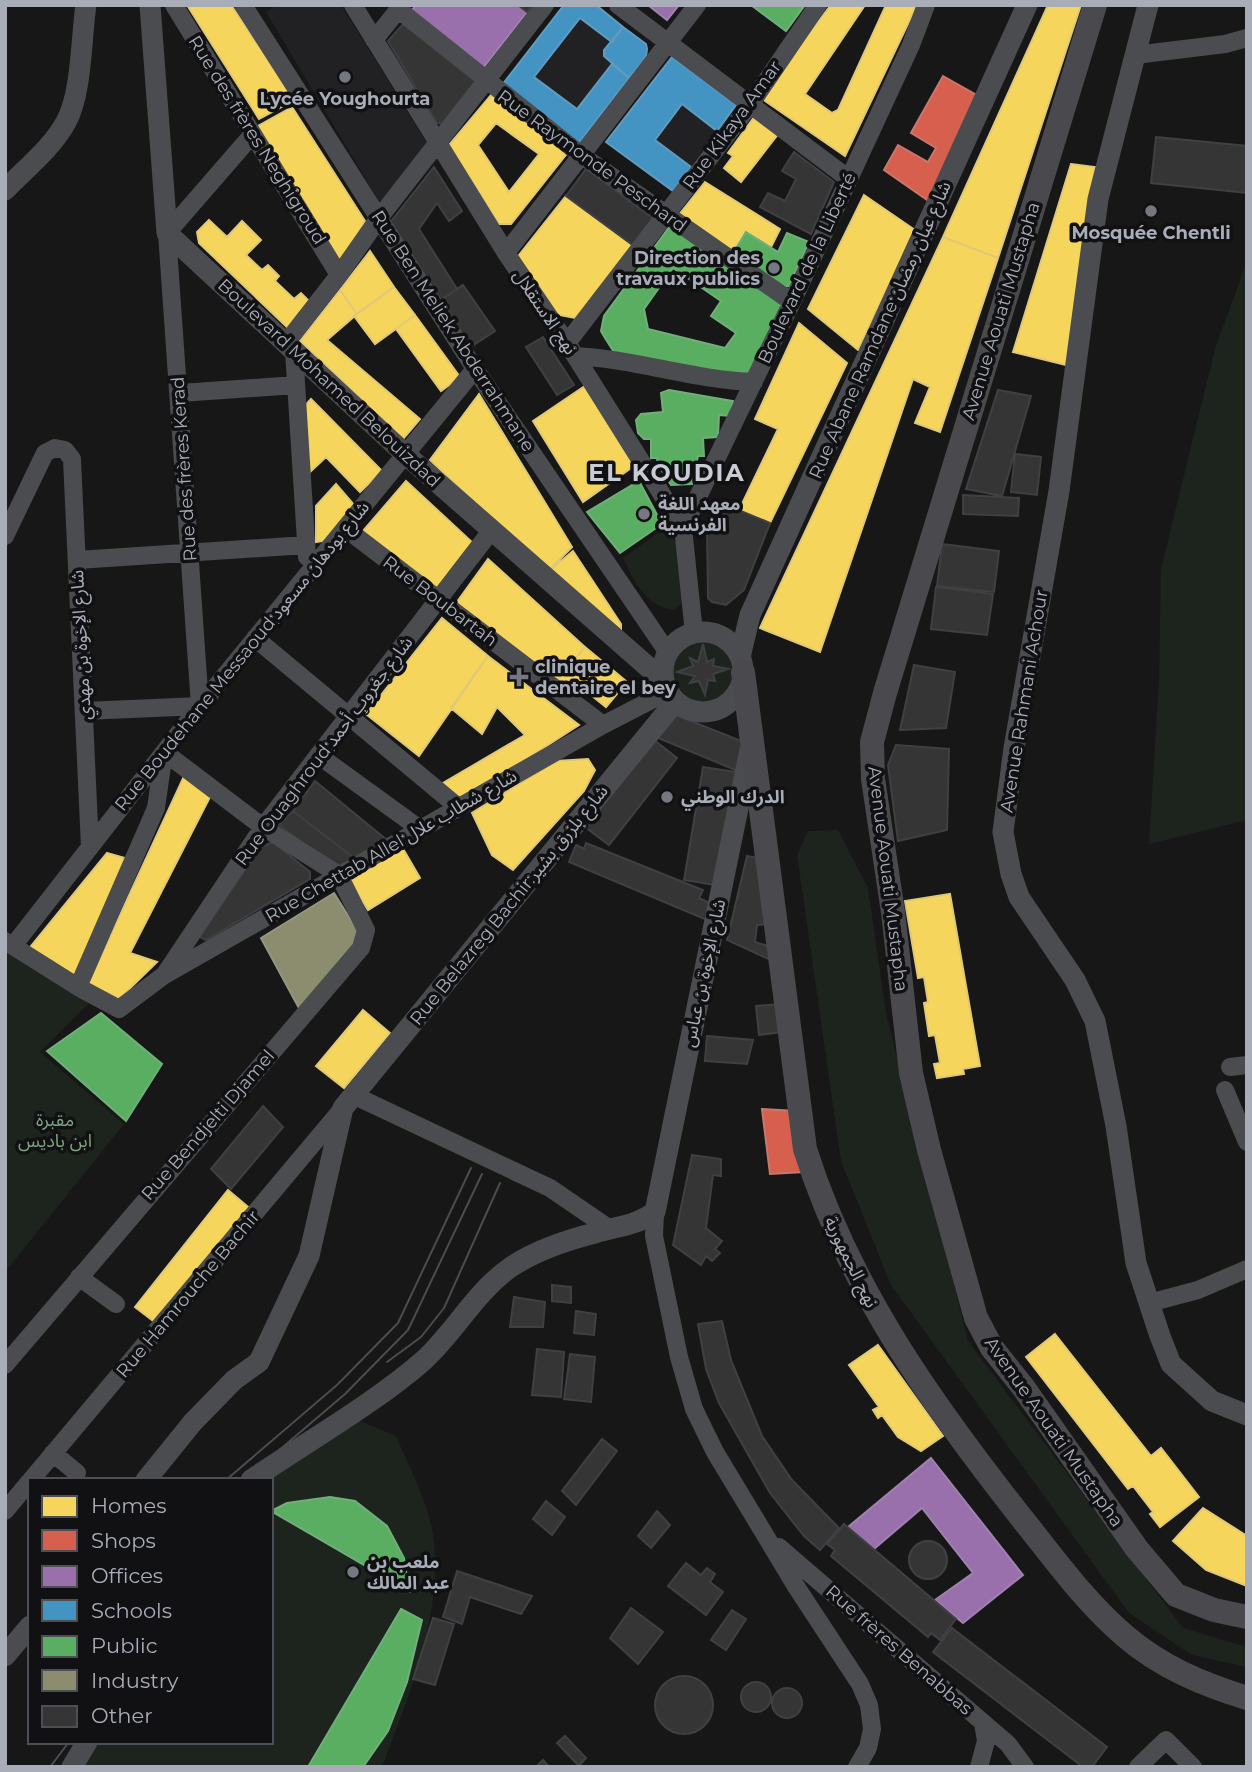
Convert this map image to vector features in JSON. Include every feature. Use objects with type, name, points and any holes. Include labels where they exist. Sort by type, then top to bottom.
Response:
[{"type":"main road","name":"Avenue Aouati Mustapha","points":[[1095,5],[885,693],[872,743],[873,779],[893,912],[911,1073],[929,1150],[976,1318],[992,1348],[1023,1387],[1137,1549],[1176,1595],[1214,1610],[1247,1617]]},
{"type":"main road","name":"نهج الجمهورية","points":[[741,665],[753,734],[805,1149],[819,1194],[846,1256],[871,1305],[909,1364],[990,1479],[1085,1598],[1125,1637],[1182,1676],[1245,1698]]},
{"type":"street","points":[[5,190],[57,136],[74,103],[86,5]]},
{"type":"street","points":[[149,5],[167,233]]},
{"type":"street","name":"Rue des frères Neghigroud","points":[[174,5],[339,275]]},
{"type":"street","name":"Rue Ben Meliek Abderrahmane","points":[[243,5],[475,369],[668,653]]},
{"type":"street","name":"نهج الاستقلال","points":[[353,5],[506,253],[571,349],[683,527],[694,633]]},
{"type":"street","points":[[308,573],[296,385],[290,347],[379,218],[545,5]]},
{"type":"street","points":[[618,5],[849,179]]},
{"type":"street","points":[[506,253],[669,44],[696,5]]},
{"type":"street","name":"Rue Kikaya Amar","points":[[571,349],[666,215],[750,105],[818,5]]},
{"type":"street","name":"Boulevard de la Liberté","points":[[683,527],[792,302],[926,5]]},
{"type":"street","name":"Rue Abane Ramdane;شارع عبان رمضان","points":[[741,665],[750,615],[1027,5]]},
{"type":"street","name":"Avenue Rahmani Achour","points":[[1148,5],[1098,199],[1059,491],[1014,748],[1003,832],[1011,874],[1019,897],[1075,980],[1095,1021],[1116,1126],[1136,1263],[1171,1364],[1212,1401],[1247,1415]]},
{"type":"street","points":[[374,40],[401,8]]},
{"type":"street","name":"Rue Raymonde Peschard","points":[[401,8],[486,82],[581,155],[792,302]]},
{"type":"street","points":[[1135,55],[1225,44],[1247,38]]},
{"type":"street","points":[[167,233],[253,134]]},
{"type":"street","name":"Boulevard Mohamed Belouizdad","points":[[167,233],[405,454],[669,692]]},
{"type":"street","name":"Rue des frères Kerad","points":[[167,233],[200,706]]},
{"type":"street","points":[[571,349],[719,381],[754,382]]},
{"type":"street","name":"Rue Boudehane Messaoud;شارع بودهان مسعود","points":[[9,944],[475,369]]},
{"type":"street","points":[[180,393],[296,385]]},
{"type":"street","name":"شارع الإخوة بن مهدي","points":[[5,536],[45,453],[51,449],[62,449],[72,459],[90,846]]},
{"type":"street","name":"Rue Boubartah","points":[[345,528],[603,725]]},
{"type":"street","name":"Rue Ouaghroud;شارع جغروب أحمد","points":[[163,976],[263,827],[491,531]]},
{"type":"street","points":[[77,561],[306,545]]},
{"type":"street","points":[[694,633],[721,636],[741,665],[741,685],[725,706],[699,712],[669,692],[662,672],[674,644],[694,633]]},
{"type":"street","points":[[256,638],[347,717],[458,807]]},
{"type":"street","name":"Rue Chettab Allel;شارع شطاب علال","points":[[78,987],[120,1009],[163,976],[603,725],[669,692]]},
{"type":"street","name":"Rue Belazreg Bachir;شارع بلزرق بشير","points":[[348,1101],[669,692]]},
{"type":"street","points":[[83,711],[200,706]]},
{"type":"street","name":"شارع الإخوة بن عباس","points":[[655,1212],[753,734]]},
{"type":"street","points":[[9,944],[78,987],[156,808],[164,752],[263,827],[338,875]]},
{"type":"street","points":[[318,755],[420,829]]},
{"type":"street","name":"Rue Bendjelti Djamel","points":[[5,1365],[361,948],[366,930],[361,915],[338,875]]},
{"type":"street","points":[[1224,1090],[1247,1142]]},
{"type":"street","points":[[148,1478],[193,1422],[234,1380],[258,1362],[309,1256],[348,1101],[550,1188],[610,1229]]},
{"type":"street","name":"Rue Hamrouche Bachir","points":[[32,1478],[348,1101]]},
{"type":"street","points":[[254,1478],[409,1372],[438,1345],[486,1288],[511,1267],[545,1250],[610,1229],[635,1224],[655,1212]]},
{"type":"street","points":[[655,1212],[654,1236],[679,1357],[694,1409],[715,1452],[797,1588],[860,1684],[869,1705],[872,1729],[868,1748],[857,1767]]},
{"type":"street","points":[[1149,1303],[1198,1290],[1247,1269]]},
{"type":"street","points":[[79,1277],[116,1304]]},
{"type":"street","points":[[53,1453],[77,1473]]},
{"type":"street","name":"Rue Hamrouche Bachir","points":[[5,1511],[28,1483]]},
{"type":"street","name":"Rue frères Benabbas","points":[[769,1538],[983,1723],[1019,1756],[1025,1767]]},
{"type":"street","points":[[5,1657],[28,1628]]},
{"type":"street","points":[[979,1767],[986,1741],[983,1723]]},
{"type":"street","points":[[1138,1767],[1166,1740],[1193,1767]]},
{"type":"street","points":[[72,1767],[86,1744]]},
{"type":"shaded area","name":"Lycée Youghourta","points":[[276,5],[341,5],[427,143],[380,203],[266,12]]},
{"type":"shaded area","points":[[564,5],[596,5],[646,44],[647,49],[646,57],[578,144],[502,85]]},
{"type":"shaded area","points":[[672,57],[736,105],[673,191],[606,142]]},
{"type":"green space","points":[[1247,261],[1247,820],[1149,844],[1159,680],[1161,569],[1215,349]]},
{"type":"green space","points":[[669,525],[676,546],[685,601],[674,610],[664,608],[648,598],[623,558]]},
{"type":"green space","points":[[702,642],[719,647],[727,655],[732,672],[727,689],[719,697],[702,702],[685,697],[677,689],[672,672],[677,655],[685,647]]},
{"type":"green space","points":[[838,830],[868,888],[886,1013],[968,1341],[1183,1628],[1247,1647],[1247,1667],[1192,1655],[1129,1613],[891,1285],[841,1161],[797,855],[808,831]]},
{"type":"green space","name":"مقبرة ابن باديس","points":[[5,945],[92,1000],[40,1052],[124,1124],[5,1272]]},
{"type":"green space","name":"ملعب بن عبد المالك","points":[[353,1418],[396,1436],[424,1502],[434,1543],[433,1599],[421,1657],[382,1767],[77,1767],[86,1744],[273,1744],[273,1478],[270,1478]]},
{"type":"building: Homes","points":[[187,5],[231,5],[295,100],[259,119]]},
{"type":"building: Homes","points":[[831,5],[865,5],[805,94],[832,113],[838,110],[886,5],[917,5],[845,156],[765,101],[763,93]]},
{"type":"building: Homes","points":[[1048,5],[1081,5],[998,258],[943,237]]},
{"type":"building: Homes","points":[[491,95],[569,151],[511,224],[499,224],[449,145]],"holes":[[[496,123],[539,154],[509,192],[478,145]]]},
{"type":"building: Homes","points":[[292,107],[365,221],[341,263],[256,127]]},
{"type":"building: Homes","points":[[755,116],[779,133],[741,182],[724,168],[733,156],[728,153]]},
{"type":"building: Homes","points":[[1071,164],[1095,167],[1066,365],[1013,352]]},
{"type":"building: Homes","points":[[705,182],[780,229],[770,249],[746,232],[733,255],[678,216]]},
{"type":"building: Homes","points":[[864,195],[915,230],[858,350],[808,309]]},
{"type":"building: Homes","points":[[566,196],[634,246],[580,319],[555,314],[519,261],[519,255]]},
{"type":"building: Homes","points":[[209,220],[227,237],[242,221],[261,240],[246,255],[262,270],[268,265],[279,276],[275,281],[294,299],[301,293],[312,304],[289,329],[199,243],[197,232]]},
{"type":"building: Homes","points":[[943,237],[998,258],[940,432],[915,423],[930,387],[913,379],[820,652],[760,628]]},
{"type":"building: Homes","points":[[370,251],[394,287],[357,314],[340,290]]},
{"type":"building: Homes","points":[[394,287],[415,315],[375,344],[354,316]]},
{"type":"building: Homes","points":[[340,290],[357,314],[327,340],[420,419],[403,439],[300,341]]},
{"type":"building: Homes","points":[[415,315],[460,377],[441,391],[396,329]]},
{"type":"building: Homes","points":[[799,323],[847,363],[770,523],[739,510],[778,429],[755,419]]},
{"type":"building: Homes","points":[[585,386],[634,466],[583,502],[533,421]]},
{"type":"building: Homes","points":[[479,394],[572,547],[547,572],[430,460]]},
{"type":"building: Homes","points":[[311,399],[382,471],[360,492],[326,457],[308,474],[301,410]]},
{"type":"building: Homes","points":[[406,481],[473,543],[435,593],[363,531]]},
{"type":"building: Homes","points":[[336,484],[355,506],[328,540],[316,542],[316,506]]},
{"type":"building: Homes","points":[[573,551],[621,624],[621,630],[548,572]]},
{"type":"building: Homes","points":[[488,559],[585,647],[555,683],[454,606]]},
{"type":"building: Homes","points":[[442,618],[488,656],[419,756],[366,714]]},
{"type":"building: Homes","points":[[585,647],[627,682],[606,707],[582,688],[574,695],[557,681]]},
{"type":"building: Homes","points":[[488,656],[579,725],[460,802],[443,783],[525,735],[497,707],[482,734],[451,708]]},
{"type":"building: Homes","points":[[588,759],[595,770],[584,791],[513,870],[492,855],[472,813],[556,761]]},
{"type":"building: Homes","points":[[185,774],[211,795],[130,953],[157,962],[119,999],[88,984]]},
{"type":"building: Homes","points":[[402,847],[420,878],[368,910],[349,879]]},
{"type":"building: Homes","points":[[107,853],[128,859],[75,981],[27,951]]},
{"type":"building: Homes","points":[[950,894],[980,1066],[963,1069],[964,1074],[937,1078],[934,1064],[940,1063],[935,1035],[929,1036],[924,1003],[928,1002],[924,977],[918,978],[905,901]]},
{"type":"building: Homes","points":[[363,1010],[390,1033],[344,1088],[316,1066]]},
{"type":"building: Homes","points":[[228,1190],[248,1207],[156,1323],[135,1307]]},
{"type":"building: Homes","points":[[1055,1334],[1151,1456],[1161,1448],[1199,1497],[1160,1527],[1150,1514],[1153,1512],[1133,1486],[1128,1489],[1026,1357]]},
{"type":"building: Homes","points":[[878,1345],[943,1436],[921,1451],[898,1437],[882,1415],[878,1418],[873,1410],[879,1407],[849,1365]]},
{"type":"building: Homes","points":[[1203,1508],[1247,1536],[1247,1586],[1206,1570],[1173,1541]]},
{"type":"building: Shops","points":[[943,76],[980,97],[930,202],[884,170],[898,145],[928,162],[936,148],[911,133]]},
{"type":"building: Shops","points":[[762,1109],[796,1111],[804,1172],[770,1174]]},
{"type":"building: Offices","points":[[416,5],[518,5],[527,12],[483,68],[411,11]]},
{"type":"building: Offices","points":[[648,5],[679,5],[667,20]]},
{"type":"building: Offices","points":[[931,1458],[1023,1575],[963,1623],[935,1600],[973,1573],[922,1508],[874,1549],[848,1527]]},
{"type":"building: Schools","points":[[564,5],[596,5],[623,27],[612,42],[580,18],[534,77],[577,109],[612,64],[629,78],[578,144],[502,85]]},
{"type":"building: Schools","points":[[623,27],[646,44],[647,49],[646,57],[629,78],[604,56],[604,50]]},
{"type":"building: Schools","points":[[672,57],[736,105],[717,131],[682,104],[655,140],[691,167],[673,191],[606,142]]},
{"type":"building: Public","points":[[751,5],[805,5],[786,31]]},
{"type":"building: Public","points":[[670,226],[783,305],[745,380],[614,352],[601,331],[604,316]],"holes":[[[673,268],[721,301],[711,316],[736,333],[725,348],[648,329],[644,309]]]},
{"type":"building: Public","name":"Direction des travaux publics","points":[[746,232],[778,252],[787,233],[809,242],[789,286],[782,287],[732,255]]},
{"type":"building: Public","points":[[669,390],[733,401],[730,416],[719,415],[718,437],[703,438],[704,456],[698,456],[692,484],[671,485],[658,465],[657,458],[651,458],[651,439],[644,439],[638,433],[636,420],[641,414],[663,412],[661,393]]},
{"type":"building: Public","points":[[639,481],[662,524],[620,553],[587,512]]},
{"type":"building: Public","points":[[101,1013],[162,1064],[126,1121],[47,1051]]},
{"type":"building: Public","points":[[330,1497],[355,1501],[387,1526],[404,1558],[409,1591],[273,1512],[287,1503]]},
{"type":"building: Public","points":[[401,1609],[422,1620],[407,1682],[388,1731],[363,1767],[308,1767]]},
{"type":"building: Industry","points":[[334,893],[357,930],[355,945],[300,1010],[261,938]]},
{"type":"building: Other","points":[[518,5],[532,5],[527,12]]},
{"type":"building: Other","points":[[403,24],[477,81],[444,124],[437,123],[388,41]]},
{"type":"building: Other","points":[[1156,137],[1247,146],[1247,193],[1151,183]]},
{"type":"building: Other","points":[[794,152],[834,182],[811,234],[760,207],[768,193],[785,201],[796,179],[782,171]]},
{"type":"building: Other","points":[[434,167],[462,211],[449,221],[437,203],[419,229],[457,289],[438,302],[389,224]]},
{"type":"building: Other","points":[[586,169],[654,219],[634,246],[566,196]]},
{"type":"building: Other","points":[[463,285],[495,331],[469,348],[438,302]]},
{"type":"building: Other","points":[[543,337],[574,385],[557,395],[526,347]]},
{"type":"building: Other","points":[[998,390],[1031,396],[1002,496],[966,489]]},
{"type":"building: Other","points":[[1015,454],[1041,457],[1037,495],[1011,492]]},
{"type":"building: Other","points":[[963,495],[1019,498],[1018,516],[963,514]]},
{"type":"building: Other","points":[[719,502],[770,523],[744,590],[726,605],[712,602],[708,598],[707,526]]},
{"type":"building: Other","points":[[942,544],[999,551],[994,592],[937,586]]},
{"type":"building: Other","points":[[936,587],[993,594],[987,635],[931,629]]},
{"type":"building: Other","points":[[703,644],[707,662],[714,659],[713,666],[728,669],[713,674],[715,681],[708,680],[705,695],[699,681],[690,683],[695,676],[677,672],[693,666],[690,658],[698,662]]},
{"type":"building: Other","points":[[914,665],[955,672],[946,728],[900,730]]},
{"type":"building: Other","points":[[668,712],[744,742],[738,771],[651,735]]},
{"type":"building: Other","points":[[649,736],[677,758],[609,845],[581,824]]},
{"type":"building: Other","points":[[896,745],[949,749],[947,830],[898,841],[888,765]]},
{"type":"building: Other","points":[[703,767],[736,772],[716,885],[684,880]]},
{"type":"building: Other","points":[[315,781],[388,841],[358,861],[293,811]]},
{"type":"building: Other","points":[[293,811],[358,861],[338,870],[279,825]]},
{"type":"building: Other","points":[[273,842],[310,872],[310,879],[206,940],[198,936],[261,847]]},
{"type":"building: Other","points":[[586,843],[703,890],[699,898],[714,905],[707,920],[569,862],[576,845],[584,849]]},
{"type":"building: Other","points":[[747,856],[764,859],[769,924],[757,925],[755,942],[775,948],[773,961],[727,940]]},
{"type":"building: Other","points":[[781,1004],[783,1032],[759,1035],[756,1006]]},
{"type":"building: Other","points":[[707,1036],[753,1040],[747,1064],[705,1061]]},
{"type":"building: Other","points":[[263,1106],[283,1127],[231,1189],[211,1169]]},
{"type":"building: Other","points":[[692,1155],[721,1159],[721,1176],[713,1175],[706,1228],[722,1241],[715,1249],[720,1253],[712,1261],[706,1256],[701,1265],[673,1245]]},
{"type":"building: Other","points":[[552,1285],[571,1287],[571,1303],[552,1301]]},
{"type":"building: Other","points":[[514,1297],[545,1302],[543,1327],[510,1327]]},
{"type":"building: Other","points":[[576,1311],[596,1314],[594,1335],[574,1333]]},
{"type":"building: Other","points":[[722,1321],[731,1360],[762,1436],[792,1480],[839,1528],[820,1550],[804,1536],[770,1493],[719,1403],[706,1369],[698,1324]]},
{"type":"building: Other","points":[[537,1349],[564,1352],[561,1397],[532,1395]]},
{"type":"building: Other","points":[[570,1354],[595,1357],[591,1402],[564,1399]]},
{"type":"building: Other","points":[[602,1439],[617,1451],[576,1505],[562,1491]]},
{"type":"building: Other","points":[[546,1501],[565,1517],[552,1535],[533,1519]]},
{"type":"building: Other","points":[[657,1511],[670,1525],[651,1548],[638,1536]]},
{"type":"building: Other","points":[[844,1524],[956,1619],[940,1640],[931,1633],[928,1637],[831,1556],[835,1550],[827,1544]]},
{"type":"building: Other","points":[[928,1541],[941,1547],[947,1560],[941,1573],[928,1579],[915,1573],[909,1560],[915,1547]]},
{"type":"building: Other","points":[[686,1563],[701,1575],[707,1568],[715,1574],[710,1582],[723,1592],[706,1615],[668,1586]]},
{"type":"building: Other","points":[[457,1571],[532,1596],[521,1614],[470,1597],[462,1624],[443,1617]]},
{"type":"building: Other","points":[[631,1608],[663,1632],[638,1664],[610,1638]]},
{"type":"building: Other","points":[[732,1610],[746,1619],[726,1650],[711,1640]]},
{"type":"building: Other","points":[[433,1618],[454,1624],[435,1685],[413,1679]]},
{"type":"building: Other","points":[[952,1628],[1107,1747],[1092,1767],[1083,1767],[933,1652]]},
{"type":"building: Other","points":[[684,1676],[695,1678],[708,1689],[713,1705],[711,1716],[700,1729],[684,1734],[673,1732],[660,1721],[655,1705],[657,1694],[668,1681]]},
{"type":"building: Other","points":[[756,1682],[767,1686],[771,1697],[767,1708],[756,1712],[745,1708],[741,1697],[745,1686]]},
{"type":"building: Other","points":[[787,1688],[798,1692],[802,1703],[798,1714],[787,1718],[776,1714],[772,1703],[776,1692]]},
{"type":"building: Other","points":[[565,1736],[586,1758],[579,1766],[557,1743]]},
{"type":"building: Other","points":[[543,1760],[549,1767],[536,1767]]},
{"type":"tram line","points":[[228,1478],[337,1385],[398,1323],[471,1168]]},
{"type":"tram line","points":[[246,1478],[345,1394],[408,1330],[482,1174]]},
{"type":"tram line","points":[[387,1362],[421,1337],[444,1308],[500,1183]]},
{"type":"tram line","points":[[50,1767],[67,1744]]},
{"type":"tram line","points":[[65,1767],[82,1744]]},
{"type":"place","name":"Lycée Youghourta","points":[[345,77]]},
{"type":"place","name":"Mosquée Chentli","points":[[1151,211]]},
{"type":"place","name":"Direction des travaux publics","points":[[774,268]]},
{"type":"place","name":"معهد اللغة الفرنسية","points":[[644,514]]},
{"type":"place","name":"clinique dentaire el bey","points":[[519,677]]},
{"type":"place","name":"الدرك الوطني","points":[[667,797]]},
{"type":"place","name":"ملعب بن عبد المالك","points":[[353,1572]]},
{"type":"district","name":"EL KOUDIA","points":[[667,472]]}]
